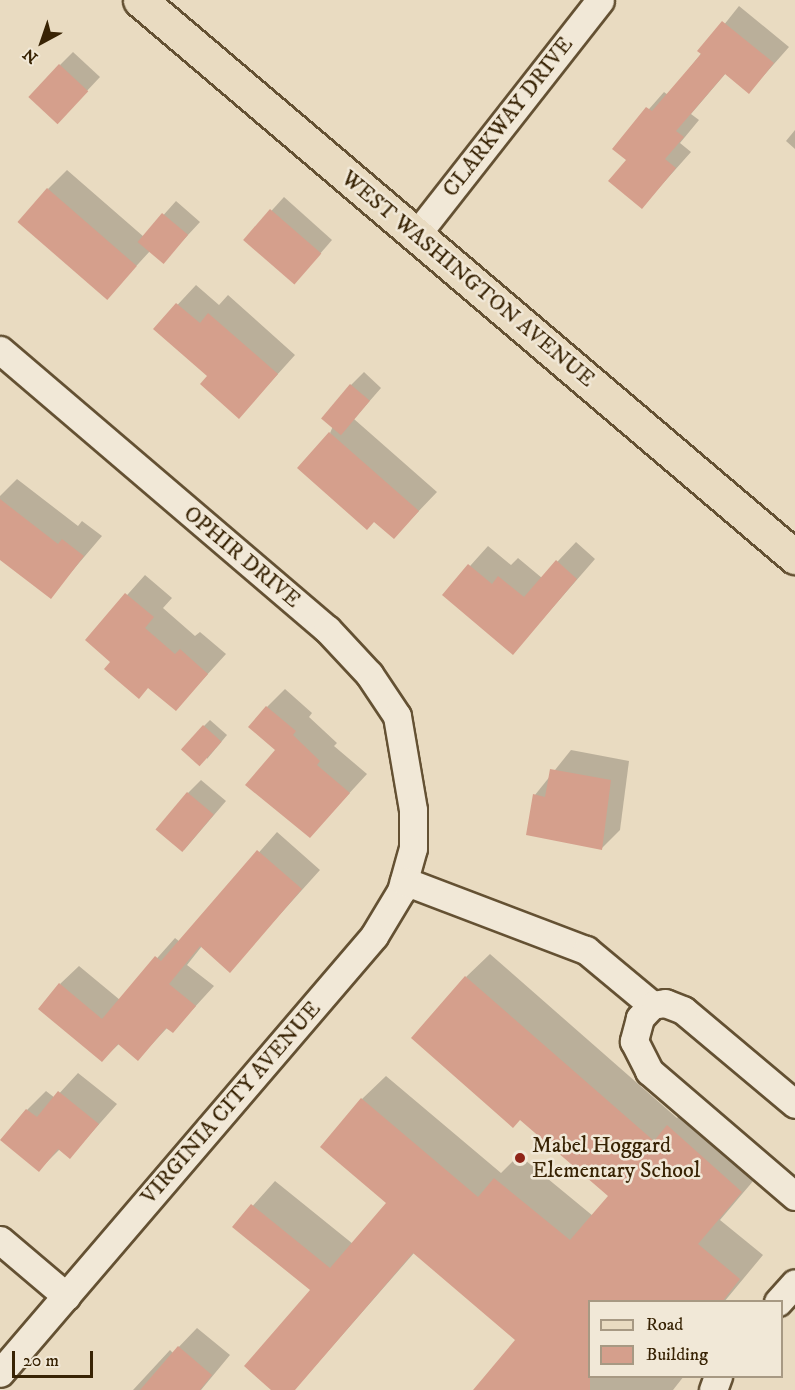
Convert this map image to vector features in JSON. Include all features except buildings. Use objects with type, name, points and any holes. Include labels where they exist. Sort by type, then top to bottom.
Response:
[{"type":"main road","name":"WEST WASHINGTON AVENUE","points":[[140,0],[795,557]]},
{"type":"street","name":"CLARKWAY DRIVE","points":[[416,235],[600,0]]},
{"type":"street","name":"OPHIR DRIVE","points":[[0,350],[327,629],[369,674],[397,716],[413,810]]},
{"type":"street","name":"VIRGINIA CITY AVENUE","points":[[0,1373],[374,936],[404,881],[413,848],[413,810]]},
{"type":"street","points":[[404,881],[586,950],[652,1005]]},
{"type":"street","points":[[795,1104],[683,1010],[665,1003],[652,1005],[640,1018],[634,1041],[649,1071],[795,1196]]},
{"type":"street","points":[[0,1240],[66,1296]]},
{"type":"street","points":[[780,1300],[795,1283]]},
{"type":"place","name":"Mabel Hoggard Elementary School","points":[[520,1158]]}]
